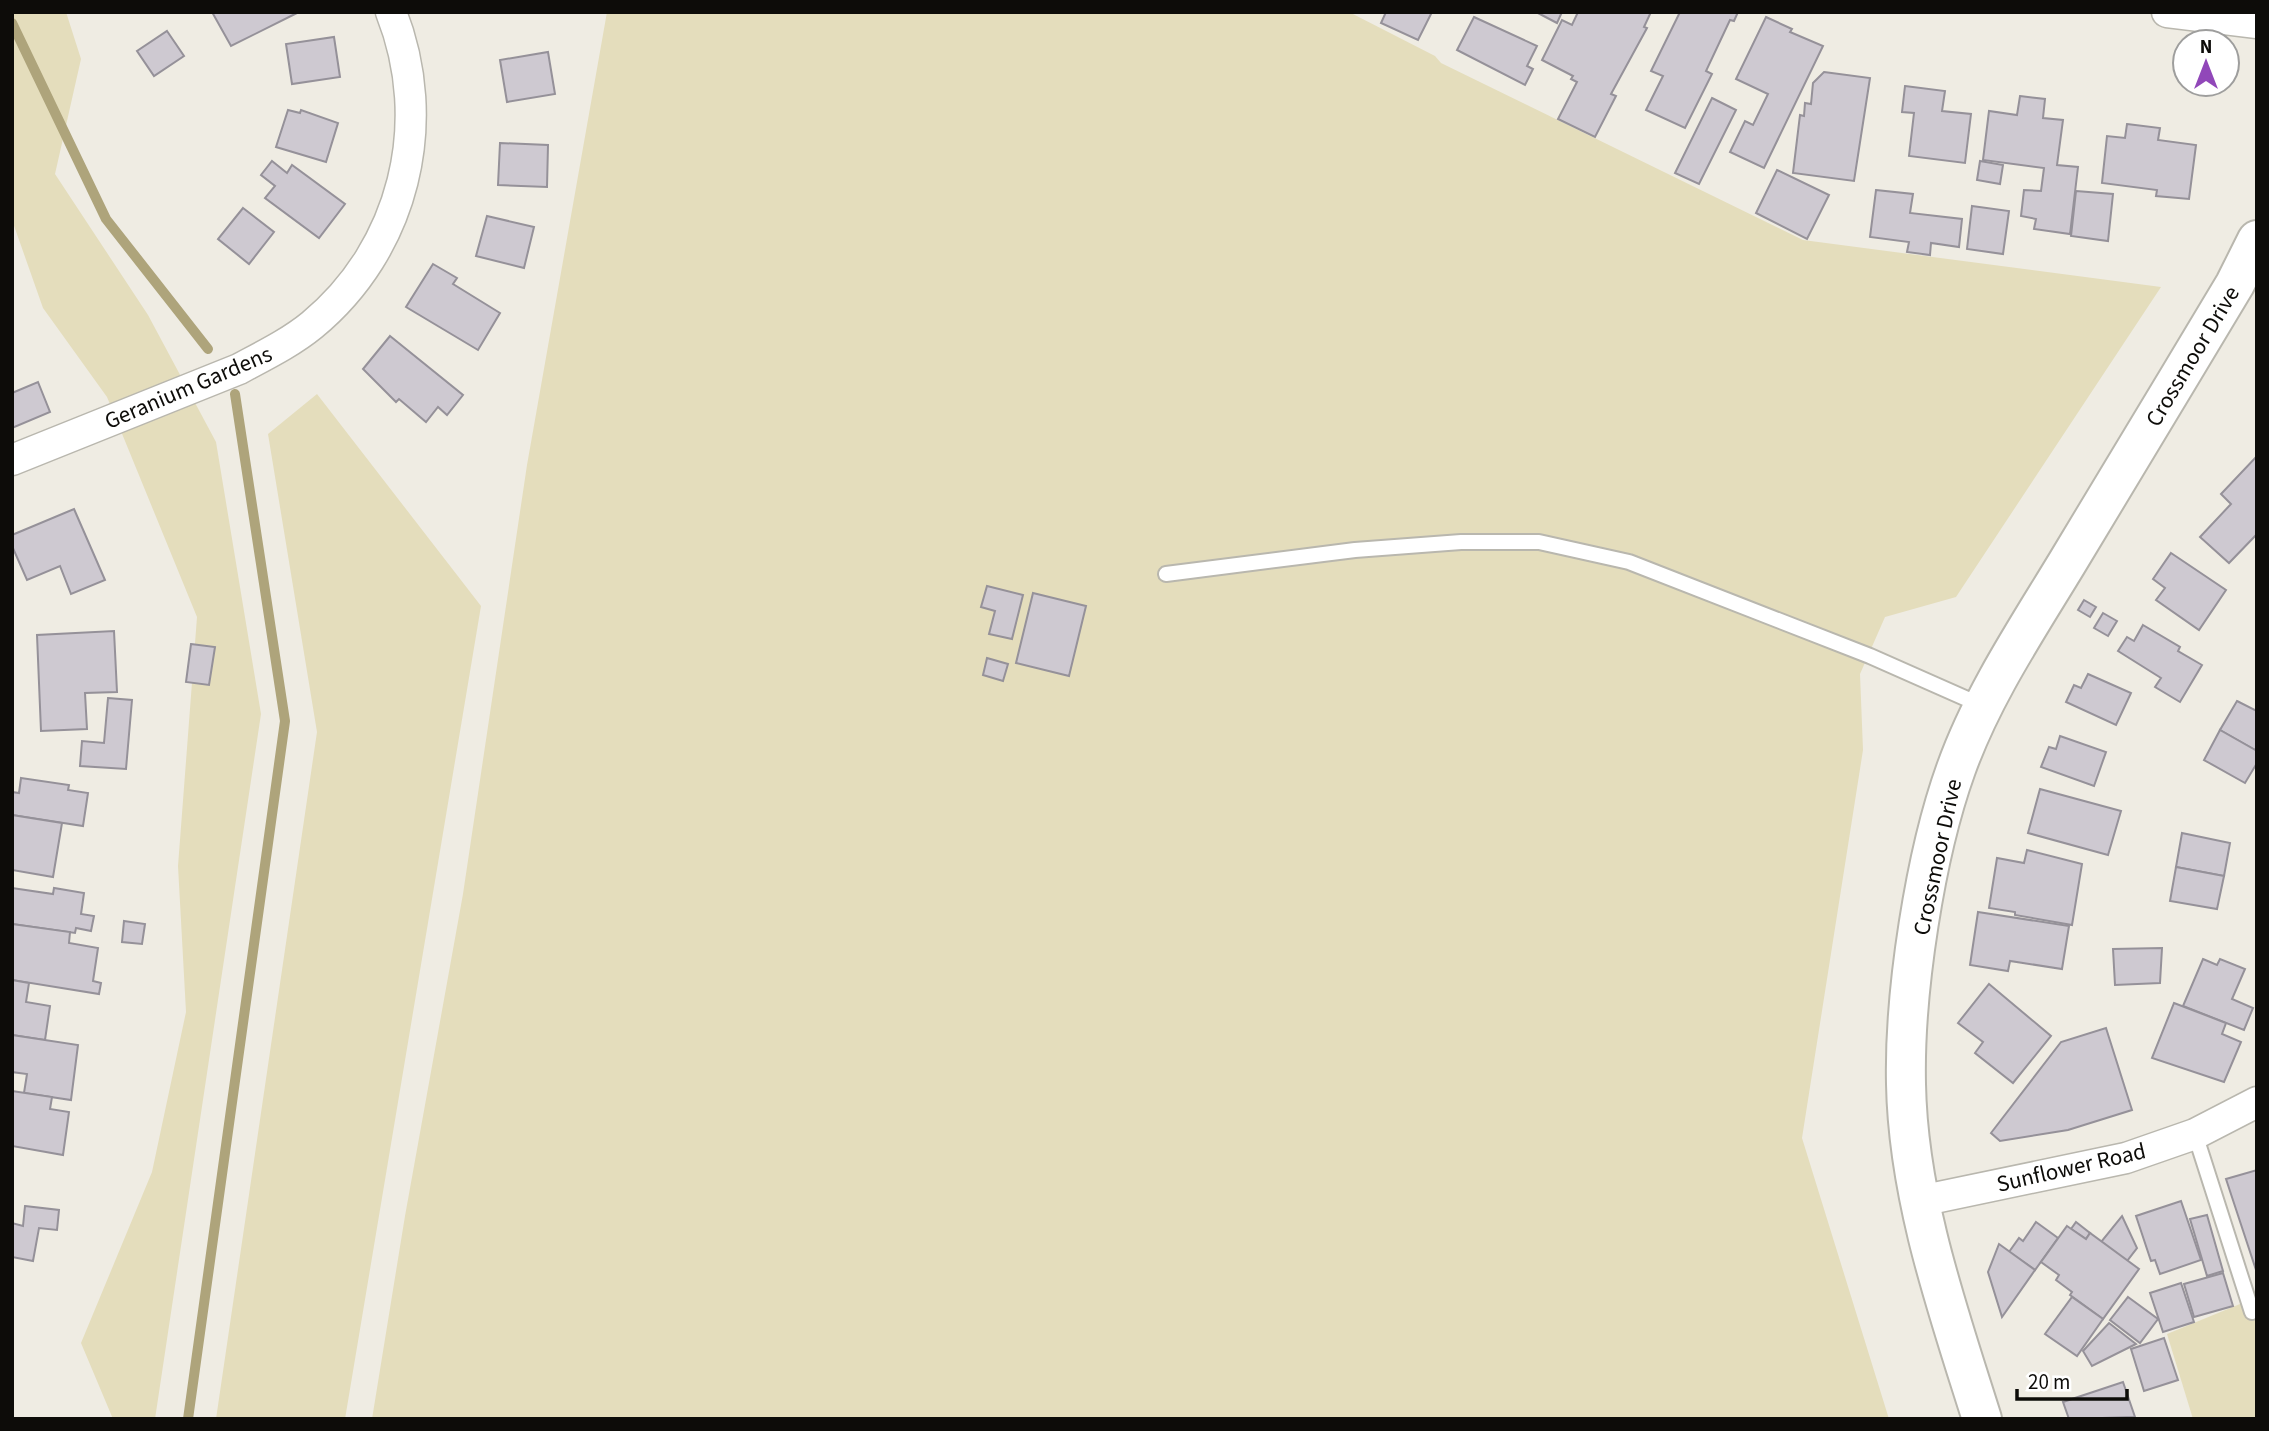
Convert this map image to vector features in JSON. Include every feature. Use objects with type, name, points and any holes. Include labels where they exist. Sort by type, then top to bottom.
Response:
[{"type":"street","name":"Geranium Gardens","points":[[12,460],[239,369],[312,326],[351,285],[383,235],[404,185],[411,137],[408,86],[401,36],[391,12]]},
{"type":"street","points":[[2166,12],[2257,23]]},
{"type":"street","name":"Crossmoor Drive","points":[[1982,1419],[1947,1307],[1920,1201],[1906,1084],[1916,957],[1927,878],[1942,813],[1956,767],[2017,642],[2235,284],[2257,240]]},
{"type":"street","name":"Sunflower Road","points":[[1920,1201],[2126,1158],[2194,1134],[2257,1102]]},
{"type":"lane","points":[[1166,574],[1355,550],[1461,542],[1539,542],[1629,562],[1870,656],[1984,707]]},
{"type":"lane","points":[[2194,1134],[2252,1312]]},
{"type":"shaded area","points":[[12,12],[66,12],[81,59],[55,174],[148,315],[216,442],[261,714],[155,1419],[113,1419],[81,1343],[152,1172],[186,1012],[178,866],[197,617],[107,397],[43,308],[12,220]]},
{"type":"shaded area","points":[[607,12],[1349,12],[1435,56],[1441,63],[1803,240],[2161,287],[1956,597],[1885,617],[1860,674],[1863,750],[1802,1138],[1889,1419],[372,1419],[405,1216],[463,894],[527,465]]},
{"type":"shaded area","points":[[317,394],[481,606],[345,1419],[216,1419],[317,732],[268,434]]},
{"type":"shaded area","points":[[2257,1297],[2257,1419],[2193,1419],[2167,1334]]},
{"type":"building","points":[[212,12],[299,12],[231,46]]},
{"type":"building","points":[[1386,12],[1432,12],[1418,40],[1381,23]]},
{"type":"building","points":[[1536,12],[1562,12],[1557,23]]},
{"type":"building","points":[[1578,12],[1651,12],[1644,27],[1647,28],[1611,94],[1616,96],[1595,137],[1558,119],[1577,82],[1571,79],[1573,76],[1542,60],[1562,20],[1572,25]]},
{"type":"building","points":[[1680,12],[1738,12],[1734,21],[1730,20],[1706,71],[1712,74],[1685,128],[1646,110],[1663,76],[1651,71]]},
{"type":"building","points":[[1474,17],[1537,46],[1527,66],[1533,69],[1525,85],[1457,50]]},
{"type":"building","points":[[1766,17],[1792,29],[1790,32],[1823,46],[1764,168],[1730,152],[1745,121],[1753,125],[1768,94],[1736,79]]},
{"type":"building","points":[[167,31],[184,56],[154,76],[137,51]]},
{"type":"building","points":[[334,37],[340,77],[292,84],[286,44]]},
{"type":"building","points":[[548,52],[555,94],[507,102],[500,60]]},
{"type":"building","points":[[1824,72],[1870,78],[1854,181],[1793,173],[1800,115],[1804,116],[1805,103],[1811,104],[1813,83]]},
{"type":"building","points":[[1905,86],[1945,91],[1942,111],[1971,114],[1965,163],[1909,156],[1914,113],[1902,112]]},
{"type":"building","points":[[2020,96],[2045,99],[2043,118],[2063,120],[2057,165],[2078,167],[2070,234],[2034,229],[2036,219],[2021,216],[2024,190],[2041,191],[2044,168],[1983,160],[1989,111],[2017,115]]},
{"type":"building","points":[[1712,98],[1736,110],[1699,184],[1675,173]]},
{"type":"building","points":[[288,110],[300,113],[301,110],[338,123],[326,162],[276,147]]},
{"type":"building","points":[[2127,124],[2160,128],[2158,140],[2196,145],[2189,199],[2156,196],[2157,190],[2102,183],[2107,136],[2125,138]]},
{"type":"building","points":[[500,143],[548,145],[547,187],[498,185]]},
{"type":"building","points":[[272,161],[287,173],[292,165],[345,204],[319,238],[265,198],[275,186],[261,175]]},
{"type":"building","points":[[1980,161],[2003,165],[2000,184],[1977,180]]},
{"type":"building","points":[[1777,170],[1829,195],[1807,239],[1756,213]]},
{"type":"building","points":[[1876,190],[1913,194],[1910,213],[1962,219],[1959,247],[1931,243],[1930,255],[1907,252],[1909,242],[1870,237]]},
{"type":"building","points":[[2076,191],[2113,194],[2108,241],[2071,236]]},
{"type":"building","points":[[1972,206],[2009,211],[2003,254],[1967,249]]},
{"type":"building","points":[[243,208],[274,232],[249,264],[218,239]]},
{"type":"building","points":[[487,216],[534,227],[524,268],[476,256]]},
{"type":"building","points":[[433,264],[457,278],[453,284],[500,313],[478,350],[406,307]]},
{"type":"building","points":[[390,336],[463,395],[447,415],[438,407],[426,422],[399,399],[396,402],[363,369]]},
{"type":"building","points":[[38,382],[50,412],[12,428],[12,393]]},
{"type":"building","points":[[2257,456],[2257,534],[2229,563],[2200,537],[2231,504],[2221,494]]},
{"type":"building","points":[[74,509],[105,580],[71,594],[60,566],[27,580],[12,546],[12,535]]},
{"type":"building","points":[[2171,553],[2226,590],[2199,630],[2156,600],[2165,588],[2153,579]]},
{"type":"building","points":[[987,586],[1023,595],[1012,639],[989,634],[995,611],[981,607]]},
{"type":"building","points":[[1033,593],[1086,606],[1069,676],[1016,663]]},
{"type":"building","points":[[2084,600],[2096,607],[2090,617],[2078,610]]},
{"type":"building","points":[[2103,613],[2117,621],[2108,636],[2094,628]]},
{"type":"building","points":[[2143,625],[2180,647],[2178,651],[2202,665],[2180,702],[2155,687],[2161,678],[2118,651],[2127,637],[2134,641]]},
{"type":"building","points":[[114,631],[117,692],[85,693],[87,729],[41,731],[37,635]]},
{"type":"building","points":[[191,644],[215,647],[209,685],[186,682]]},
{"type":"building","points":[[987,658],[1008,664],[1003,681],[983,675]]},
{"type":"building","points":[[2088,674],[2131,693],[2116,725],[2066,702],[2074,685],[2081,688]]},
{"type":"building","points":[[108,698],[132,700],[126,769],[80,766],[82,741],[104,743]]},
{"type":"building","points":[[2237,701],[2257,711],[2257,751],[2220,730]]},
{"type":"building","points":[[2220,730],[2257,751],[2257,763],[2245,783],[2204,760]]},
{"type":"building","points":[[2060,736],[2106,752],[2094,786],[2041,767],[2049,747],[2056,749]]},
{"type":"building","points":[[21,778],[69,785],[68,790],[88,793],[83,826],[12,815],[12,792],[19,793]]},
{"type":"building","points":[[2040,789],[2121,811],[2108,855],[2028,833]]},
{"type":"building","points":[[12,815],[62,823],[53,877],[12,870]]},
{"type":"building","points":[[2182,833],[2230,843],[2224,876],[2176,867]]},
{"type":"building","points":[[2027,850],[2082,864],[2072,925],[1989,908],[1997,858],[2024,863]]},
{"type":"building","points":[[2176,867],[2224,876],[2217,909],[2170,901]]},
{"type":"building","points":[[12,888],[53,894],[54,888],[84,893],[81,914],[94,916],[91,931],[76,928],[75,933],[12,924]]},
{"type":"building","points":[[1978,912],[2069,926],[2062,969],[2010,961],[2008,971],[1970,965]]},
{"type":"building","points":[[124,921],[145,924],[142,944],[122,942]]},
{"type":"building","points":[[12,924],[70,932],[69,943],[98,948],[93,981],[101,983],[99,994],[12,980]]},
{"type":"building","points":[[2162,948],[2160,983],[2115,985],[2113,949]]},
{"type":"building","points":[[2203,959],[2217,965],[2220,959],[2245,969],[2232,999],[2253,1008],[2244,1030],[2183,1006]]},
{"type":"building","points":[[12,980],[29,983],[26,1002],[50,1006],[45,1040],[12,1035]]},
{"type":"building","points":[[1989,984],[2051,1036],[2013,1083],[1975,1053],[1983,1042],[1958,1023]]},
{"type":"building","points":[[2174,1003],[2226,1023],[2222,1034],[2241,1042],[2224,1082],[2152,1058]]},
{"type":"building","points":[[2106,1028],[2132,1110],[2068,1130],[2000,1141],[1991,1133],[2061,1042]]},
{"type":"building","points":[[12,1035],[78,1045],[71,1100],[24,1093],[27,1074],[12,1072]]},
{"type":"building","points":[[12,1091],[52,1097],[50,1109],[69,1112],[63,1155],[12,1146]]},
{"type":"building","points":[[2257,1170],[2257,1273],[2226,1179]]},
{"type":"building","points":[[2181,1201],[2201,1260],[2160,1274],[2155,1260],[2151,1261],[2136,1216]]},
{"type":"building","points":[[25,1206],[59,1210],[57,1230],[39,1228],[33,1261],[12,1257],[12,1223],[23,1226]]},
{"type":"building","points":[[2207,1215],[2223,1271],[2207,1276],[2190,1219]]},
{"type":"building","points":[[2122,1216],[2137,1248],[2127,1261],[2101,1242]]},
{"type":"building","points":[[2036,1222],[2058,1238],[2035,1270],[2009,1252],[2019,1238],[2023,1241]]},
{"type":"building","points":[[2076,1222],[2090,1233],[2086,1239],[2071,1229]]},
{"type":"building","points":[[2067,1226],[2086,1239],[2090,1233],[2139,1269],[2103,1319],[2070,1295],[2072,1292],[2056,1280],[2059,1275],[2041,1262]]},
{"type":"building","points":[[1999,1244],[2035,1270],[2002,1317],[1988,1272]]},
{"type":"building","points":[[2223,1273],[2233,1306],[2194,1317],[2184,1284]]},
{"type":"building","points":[[2181,1283],[2194,1322],[2163,1332],[2150,1293]]},
{"type":"building","points":[[2072,1297],[2103,1319],[2077,1356],[2045,1334]]},
{"type":"building","points":[[2128,1297],[2158,1319],[2140,1343],[2110,1320]]},
{"type":"building","points":[[2109,1323],[2136,1344],[2092,1366],[2083,1351]]},
{"type":"building","points":[[2164,1338],[2178,1380],[2144,1391],[2131,1349]]},
{"type":"building","points":[[2123,1382],[2135,1417],[2069,1419],[2063,1402]]},
{"type":"waterway","points":[[12,23],[106,219],[208,349]]},
{"type":"waterway","points":[[188,1419],[285,721],[235,394]]}]
